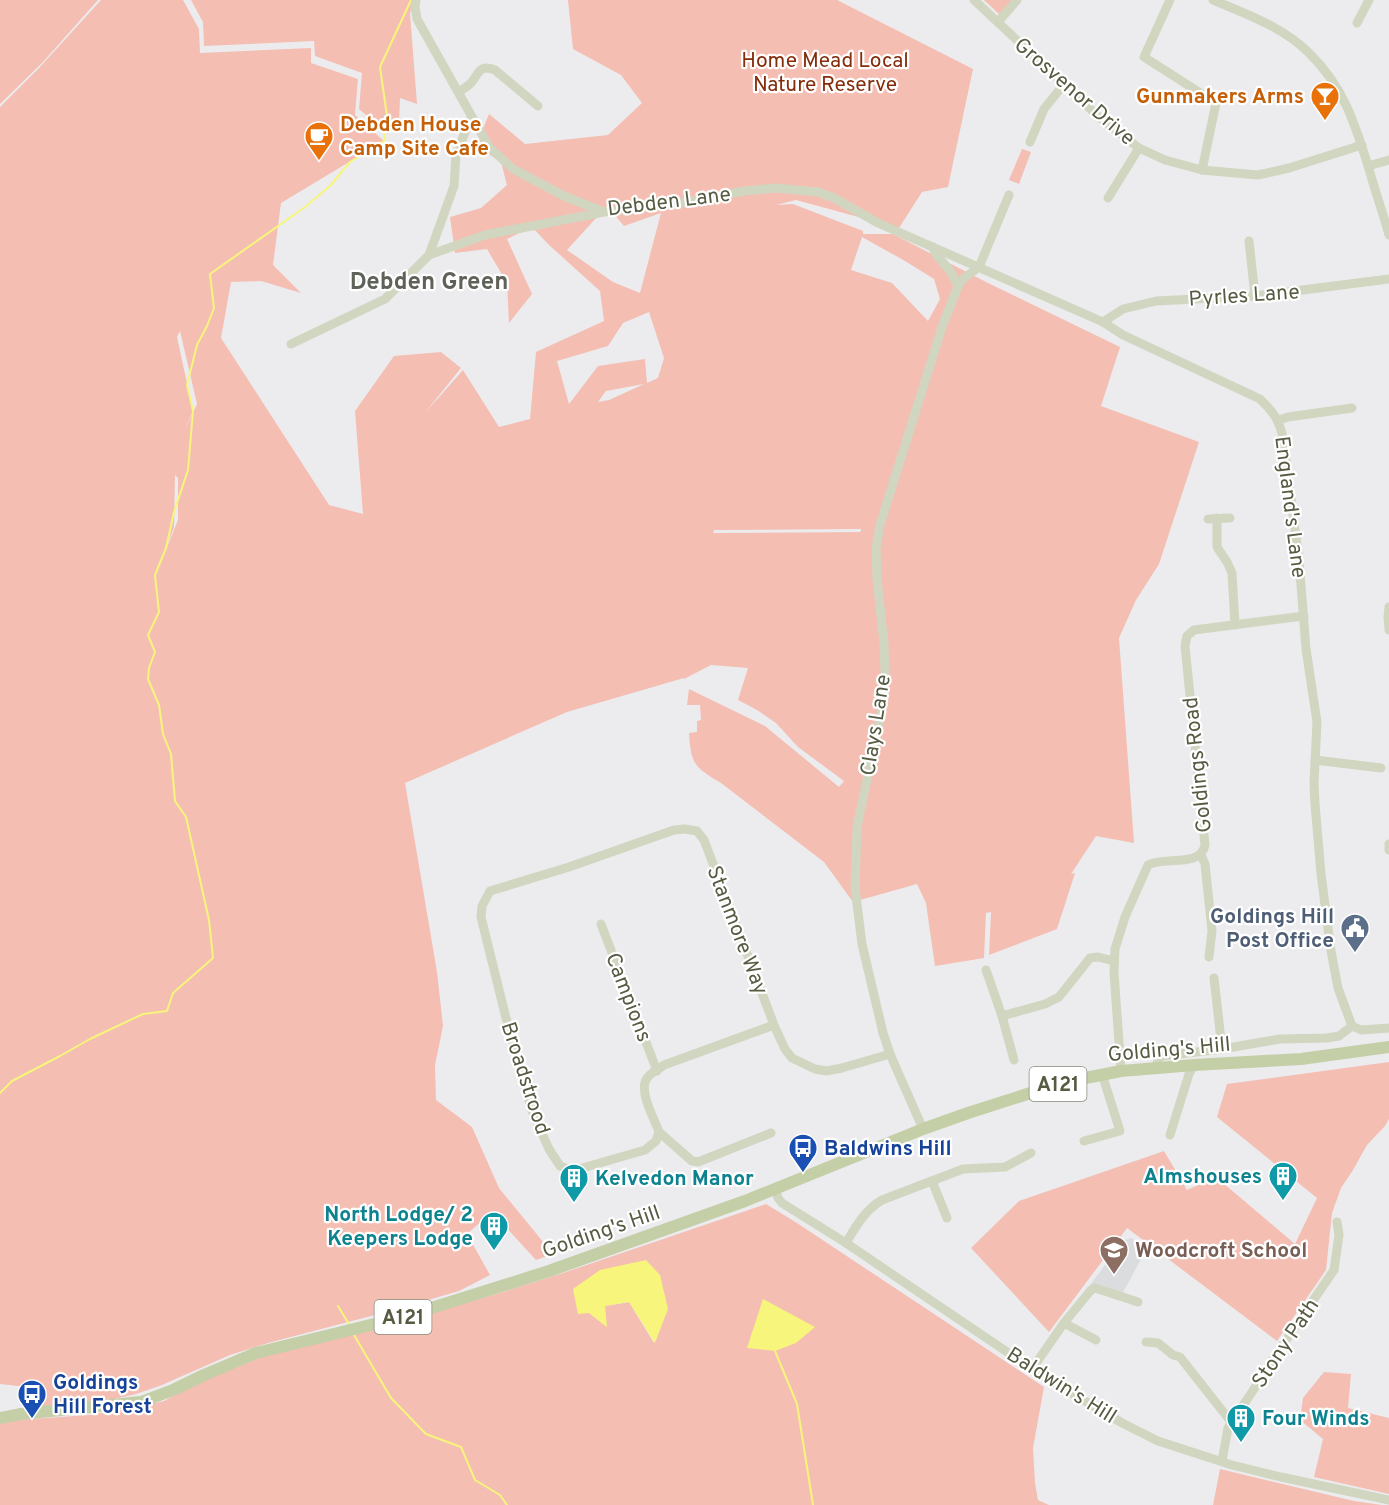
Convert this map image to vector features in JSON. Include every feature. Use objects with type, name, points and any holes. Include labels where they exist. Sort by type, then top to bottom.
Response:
[{"type":"main road","name":"Golding's Hill","points":[[0,1418],[141,1402],[256,1353],[403,1317],[549,1270],[746,1201],[923,1129],[1065,1082],[1121,1071],[1300,1059],[1389,1047]]},
{"type":"street","name":"Debden Lane","points":[[416,0],[417,19],[489,147],[513,169],[564,196],[604,212],[776,188],[818,192],[834,198],[878,223],[979,267]]},
{"type":"street","name":"Grosvenor Drive","points":[[974,0],[1100,118],[1139,148],[1165,160],[1202,170],[1258,175],[1289,168],[1362,145]]},
{"type":"street","points":[[998,22],[1017,0]]},
{"type":"street","points":[[1170,0],[1144,57],[1216,103],[1202,170]]},
{"type":"street","points":[[1213,0],[1269,24],[1308,52],[1325,70],[1348,106],[1389,235]]},
{"type":"street","points":[[1357,23],[1369,0]]},
{"type":"street","points":[[459,92],[471,83],[478,71],[490,68],[538,106]]},
{"type":"street","points":[[1030,142],[1044,109],[1064,84]]},
{"type":"street","points":[[291,344],[385,299],[429,255],[454,186],[456,154],[471,118]]},
{"type":"street","points":[[1108,198],[1139,148]]},
{"type":"street","points":[[1368,166],[1389,160]]},
{"type":"street","points":[[979,267],[1009,195]]},
{"type":"street","points":[[429,255],[485,235],[604,212]]},
{"type":"street","points":[[1249,241],[1255,296]]},
{"type":"street","points":[[933,247],[958,286]]},
{"type":"street","name":"Clays Lane","points":[[923,1129],[883,1033],[862,944],[855,888],[857,827],[881,714],[885,673],[877,579],[876,548],[880,525],[942,327],[958,286],[963,279],[979,267]]},
{"type":"street","name":"England's Lane","points":[[979,267],[1103,322],[1123,335],[1260,399],[1279,420],[1299,560],[1306,650],[1317,722],[1316,818],[1331,951],[1338,988],[1352,1026]]},
{"type":"street","name":"Pyrles Lane","points":[[1103,322],[1124,309],[1156,301],[1255,296],[1389,279]]},
{"type":"street","points":[[1279,420],[1352,408]]},
{"type":"street","points":[[1230,518],[1213,519],[1217,547],[1232,573],[1235,625]]},
{"type":"street","points":[[1389,607],[1389,630]]},
{"type":"street","name":"Goldings Road","points":[[1121,1071],[1113,972],[1115,949],[1125,917],[1148,865],[1191,859],[1201,855],[1204,850],[1205,837],[1185,640],[1194,630],[1304,616]]},
{"type":"street","points":[[1315,760],[1381,768]]},
{"type":"street","name":"Stanmore Way","points":[[569,867],[674,830],[697,831],[704,840],[774,1025],[785,1049],[792,1058],[815,1069],[826,1071],[890,1054]]},
{"type":"street","points":[[1389,844],[1389,850]]},
{"type":"street","points":[[1201,855],[1205,864],[1212,931],[1209,957]]},
{"type":"street","name":"Broadstrood","points":[[569,867],[490,891],[482,906],[481,917],[532,1111],[549,1149],[560,1166],[572,1171],[645,1150],[656,1141],[659,1132]]},
{"type":"street","name":"Campions","points":[[601,924],[657,1071]]},
{"type":"street","points":[[1002,1016],[1045,1004],[1059,997],[1090,958],[1098,957],[1114,961]]},
{"type":"street","points":[[986,970],[1014,1060]]},
{"type":"street","points":[[1214,978],[1221,1049]]},
{"type":"street","points":[[771,1134],[698,1162],[692,1161],[659,1132],[645,1097],[644,1084],[649,1075],[664,1065],[774,1025]]},
{"type":"street","points":[[1156,1068],[1158,1059],[1163,1056],[1280,1039],[1327,1038],[1339,1036],[1352,1026],[1361,1030],[1389,1028]]},
{"type":"street","points":[[1170,1135],[1189,1074],[1194,1065]]},
{"type":"street","points":[[1084,1141],[1120,1131],[1102,1074]]},
{"type":"street","points":[[846,1243],[871,1207],[882,1200],[963,1169],[1005,1167],[1031,1153]]},
{"type":"street","points":[[932,1181],[947,1218]]},
{"type":"street","name":"Baldwin's Hill","points":[[776,1189],[782,1203],[846,1243],[1032,1369],[1124,1424],[1158,1441],[1222,1461],[1281,1477],[1389,1500]]},
{"type":"street","name":"Stony Path","points":[[1222,1461],[1228,1428],[1334,1270],[1339,1235],[1337,1222]]},
{"type":"street","points":[[1032,1369],[1064,1323],[1091,1290],[1095,1288],[1138,1302]]},
{"type":"street","points":[[1064,1323],[1096,1340]]},
{"type":"street","points":[[1146,1342],[1158,1343],[1173,1355],[1180,1357],[1232,1423]]},
{"type":"shaded area","name":"Woodcroft School","points":[[1131,1238],[1147,1248],[1120,1298],[1090,1285],[1124,1240]]},
{"type":"shaded area","points":[[646,1260],[660,1275],[668,1309],[655,1343],[629,1302],[605,1306],[607,1327],[589,1313],[578,1314],[573,1289],[600,1270]]},
{"type":"shaded area","points":[[763,1299],[815,1327],[796,1343],[775,1351],[747,1348]]},
{"type":"green space","points":[[0,0],[98,0],[43,62],[0,104]]},
{"type":"green space","name":"Home Mead Local Nature Reserve","points":[[101,0],[183,0],[199,29],[200,53],[311,48],[311,63],[358,79],[355,115],[384,141],[281,203],[273,265],[301,293],[261,281],[231,282],[221,338],[329,505],[363,514],[355,411],[394,356],[441,352],[461,368],[424,414],[463,370],[499,427],[530,419],[536,352],[604,321],[600,291],[532,227],[507,239],[532,294],[509,323],[507,283],[487,249],[455,253],[450,217],[481,208],[507,185],[501,162],[476,146],[489,114],[525,144],[608,135],[642,103],[621,75],[573,49],[568,0],[837,0],[973,69],[948,187],[922,192],[899,228],[796,200],[776,205],[793,204],[863,231],[863,234],[893,234],[1120,347],[1101,406],[1199,442],[1159,564],[1136,600],[1119,638],[1134,843],[1096,836],[1071,874],[1075,873],[1057,929],[989,955],[991,912],[986,913],[984,958],[935,966],[926,903],[917,884],[853,902],[824,862],[696,764],[691,752],[689,733],[697,732],[697,721],[701,720],[700,705],[687,705],[689,689],[765,726],[839,787],[844,781],[798,747],[776,723],[738,700],[748,668],[711,665],[684,679],[567,712],[405,783],[437,972],[443,1026],[435,1065],[436,1100],[472,1127],[499,1188],[553,1254],[536,1260],[492,1212],[467,1234],[490,1275],[459,1291],[268,1343],[230,1355],[162,1385],[97,1403],[37,1407],[30,1401],[27,1387],[0,1384],[0,107]],"holes":[[[607,206],[624,226],[661,213],[640,293],[613,282],[567,250]],[[862,237],[934,279],[940,299],[928,321],[892,283],[851,270]],[[649,312],[664,358],[658,378],[647,383],[645,359],[598,366],[569,404],[557,361],[608,346],[623,323]],[[180,331],[197,404],[184,432],[193,411],[177,337]],[[644,384],[609,400],[598,402],[606,391]],[[175,475],[178,478],[178,520],[155,577],[174,527]],[[861,529],[860,532],[713,533],[714,530]]]},
{"type":"green space","points":[[191,0],[414,0],[410,13],[417,104],[400,98],[399,123],[388,134],[359,109],[362,73],[315,56],[314,41],[204,46],[203,22]]},
{"type":"green space","points":[[984,0],[1012,0],[1000,15]]},
{"type":"green space","points":[[1022,149],[1031,152],[1019,184],[1009,180]]},
{"type":"green space","points":[[1389,1062],[1389,1119],[1367,1145],[1341,1188],[1332,1213],[1326,1270],[1277,1341],[1127,1228],[1049,1332],[971,1248],[1019,1201],[1164,1151],[1187,1190],[1216,1177],[1295,1244],[1317,1198],[1217,1117],[1227,1084]]},
{"type":"green space","points":[[766,1204],[1044,1387],[1033,1448],[1038,1500],[1049,1505],[0,1505],[0,1423],[89,1415],[164,1401],[197,1383],[274,1352],[493,1295]],"holes":[[[660,1275],[654,1343],[629,1302],[605,1306],[606,1326],[589,1313]]]},
{"type":"green space","points":[[1324,1372],[1351,1374],[1348,1408],[1389,1418],[1389,1494],[1314,1477],[1323,1439],[1300,1420],[1303,1398]]},
{"type":"green space","points":[[1220,1469],[1354,1501],[1382,1505],[1213,1505]]},
{"type":"waterway","points":[[0,1093],[12,1081],[90,1039],[143,1014],[167,1011],[173,993],[213,958],[209,920],[186,817],[175,801],[171,754],[163,734],[159,705],[148,679],[155,652],[148,635],[159,612],[155,575],[166,548],[174,512],[188,470],[193,411],[187,385],[197,345],[214,308],[210,274],[305,207],[330,186],[350,162],[384,141],[387,116],[380,67],[411,0]]},
{"type":"waterway","points":[[338,1306],[349,1324]]},
{"type":"waterway","points":[[354,1335],[391,1398],[426,1434],[461,1447],[475,1480],[500,1495],[507,1505]]},
{"type":"waterway","points":[[775,1351],[797,1404],[813,1505]]},
{"type":"place","name":"Gunmakers Arms","points":[[1325,122]]},
{"type":"place","name":"Debden House Camp Site Cafe","points":[[319,162]]},
{"type":"place","name":"Goldings Hill Post Office","points":[[1355,954]]},
{"type":"place","name":"Baldwins Hill","points":[[803,1174]]},
{"type":"place","name":"Almshouses","points":[[1283,1202]]},
{"type":"place","name":"Kelvedon Manor","points":[[574,1204]]},
{"type":"place","name":"North Lodge/ 2 Keepers Lodge","points":[[494,1252]]},
{"type":"place","name":"Woodcroft School","points":[[1114,1276]]},
{"type":"place","name":"Goldings Hill Forest","points":[[32,1420]]},
{"type":"place","name":"Four Winds","points":[[1241,1444]]},
{"type":"district","name":"Debden Green","points":[[429,281]]}]
